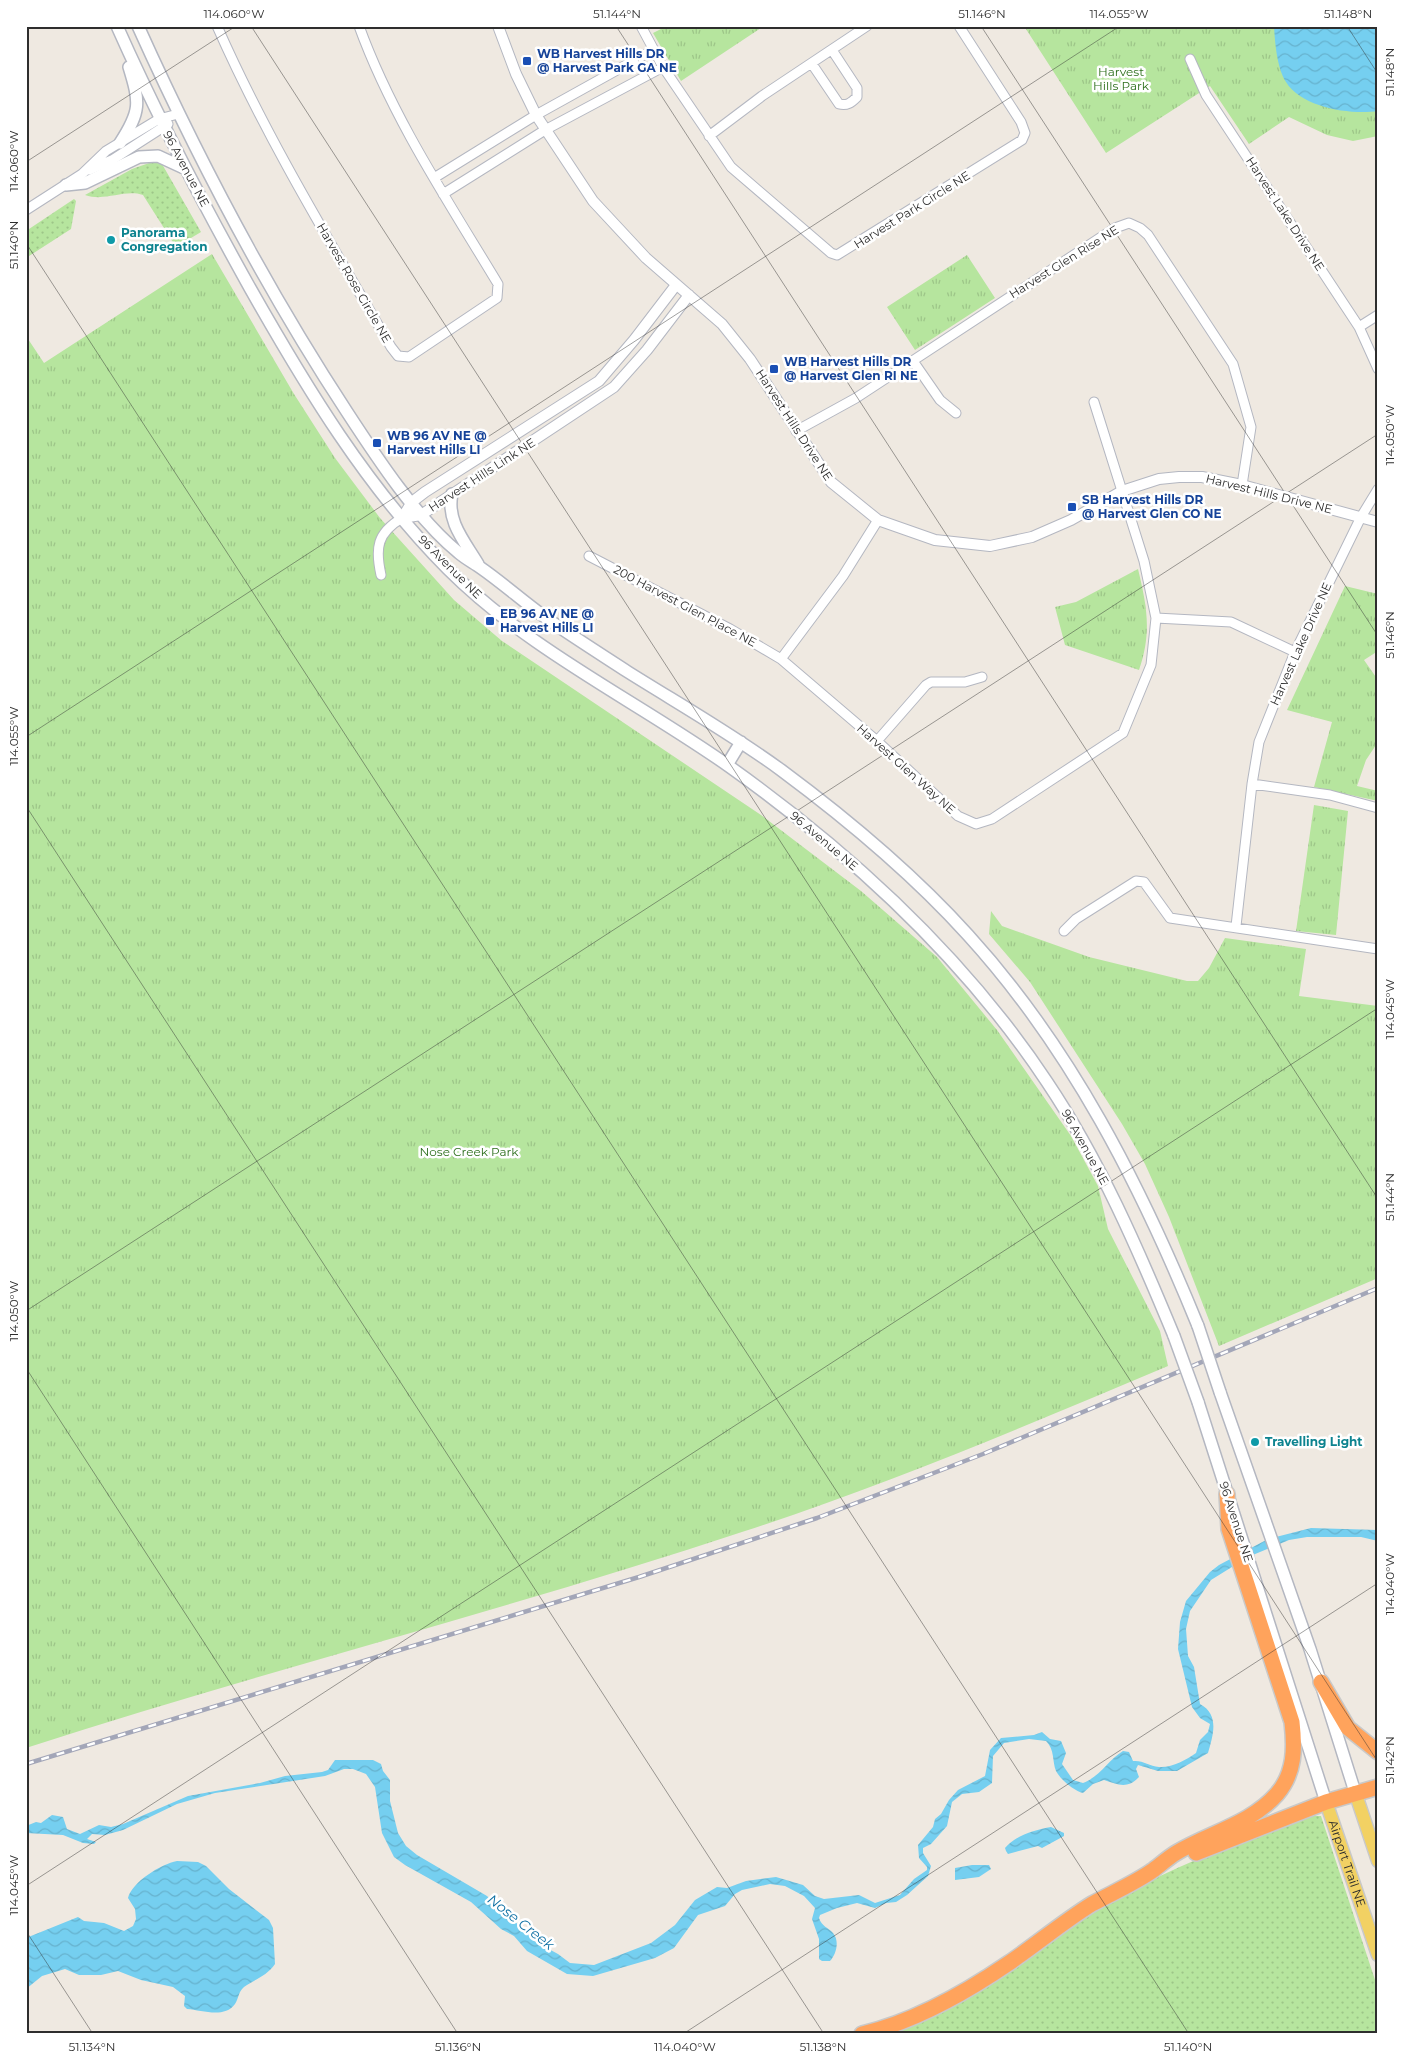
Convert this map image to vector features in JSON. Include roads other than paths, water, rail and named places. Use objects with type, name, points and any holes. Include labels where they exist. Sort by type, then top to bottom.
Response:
[{"type":"highway","points":[[862,2034],[883,2029],[942,2003],[1006,1965],[1092,1904],[1153,1870],[1176,1853],[1252,1816],[1277,1794],[1288,1778],[1292,1764],[1294,1741],[1292,1722],[1262,1618],[1229,1529],[1227,1494]]},
{"type":"highway","points":[[1321,1682],[1348,1728],[1378,1752]]},
{"type":"highway","points":[[1153,1870],[1326,1802],[1355,1792],[1378,1787]]},
{"type":"main road","name":"96 Avenue NE","points":[[138,26],[178,114],[236,224],[321,373],[364,439],[421,515],[459,553],[481,567],[548,619],[741,742],[864,836],[923,889],[968,935],[997,969],[1068,1067],[1114,1144],[1148,1209],[1198,1326],[1321,1682],[1355,1792]]},
{"type":"main road","name":"96 Avenue NE","points":[[118,29],[162,123],[268,320],[314,397],[402,518],[448,569],[496,613],[544,647],[727,765],[836,850],[902,909],[949,957],[1023,1048],[1048,1083],[1092,1157],[1125,1221],[1174,1336],[1198,1402],[1227,1494]]},
{"type":"main road","points":[[118,29],[132,76],[137,112],[134,122],[120,143]]},
{"type":"main road","points":[[66,185],[85,184],[139,157],[158,156],[186,169]]},
{"type":"main road","points":[[452,494],[450,513],[453,521],[481,567]]},
{"type":"main road","points":[[727,765],[741,742]]},
{"type":"main road","points":[[1262,1618],[1326,1802]]},
{"type":"main road","points":[[1355,1792],[1378,1862]]},
{"type":"main road","name":"Airport Trail NE","points":[[1326,1802],[1378,1955]]},
{"type":"street","name":"Harvest Rose Circle NE","points":[[217,26],[270,134],[320,226],[398,356],[409,357],[497,298],[498,284],[443,194],[393,103],[370,55],[359,26]]},
{"type":"street","name":"Harvest Hills Drive NE","points":[[498,26],[516,74],[536,114],[593,201],[646,258],[722,324],[750,359],[831,482],[878,520],[934,540],[990,546],[1032,537],[1071,520],[1122,491],[1159,480],[1179,477],[1202,477],[1242,485],[1378,522]]},
{"type":"street","name":"Harvest Park Circle NE","points":[[641,26],[663,67],[731,167],[785,216],[831,253],[837,255],[844,253],[1022,140],[1025,133],[1021,122],[958,26]]},
{"type":"street","points":[[709,136],[762,96],[867,26]]},
{"type":"street","points":[[434,178],[536,114],[653,50]]},
{"type":"street","points":[[812,64],[839,104],[846,105],[851,103],[857,97],[857,88],[832,50]]},
{"type":"street","name":"Harvest Lake Drive NE","points":[[1190,59],[1206,95],[1359,327],[1378,369]]},
{"type":"street","points":[[443,194],[545,130],[663,67]]},
{"type":"street","points":[[26,210],[82,174],[106,151],[178,114]]},
{"type":"street","points":[[82,174],[112,160],[162,123]]},
{"type":"street","name":"Harvest Glen Rise NE","points":[[796,431],[856,398],[1116,228],[1129,223],[1140,228],[1148,235],[1233,364],[1251,427],[1242,485]]},
{"type":"street","name":"Harvest Hills Link NE","points":[[402,518],[412,502],[599,381],[634,340],[676,285]]},
{"type":"street","name":"Harvest Hills Link NE","points":[[402,518],[421,515],[614,387],[647,350],[689,295]]},
{"type":"street","points":[[1359,327],[1378,315]]},
{"type":"street","points":[[913,360],[940,400],[956,413]]},
{"type":"street","name":"Harvest Glen Way NE","points":[[781,659],[877,741],[958,816],[976,824],[992,819],[1122,733],[1151,665],[1156,618],[1144,561],[1094,402]]},
{"type":"street","name":"Harvest Lake Drive NE","points":[[1236,926],[1252,784],[1259,742],[1295,652],[1361,517],[1378,489]]},
{"type":"street","points":[[381,575],[378,545],[389,526],[402,518]]},
{"type":"street","points":[[781,659],[843,576],[878,520]]},
{"type":"street","name":"200 Harvest Glen Place NE","points":[[589,556],[730,629],[781,659]]},
{"type":"street","points":[[1156,618],[1231,622],[1295,652]]},
{"type":"street","points":[[877,741],[926,685],[931,682],[965,682],[982,677]]},
{"type":"street","points":[[1252,784],[1330,795],[1378,808]]},
{"type":"street","points":[[1064,931],[1076,919],[1136,881],[1144,882],[1170,918],[1236,926],[1378,948]]},
{"type":"water","points":[[1274,26],[1378,26],[1378,111],[1354,112],[1328,108],[1315,104],[1293,91],[1280,70]]},
{"type":"water","points":[[1311,1528],[1378,1530],[1378,1541],[1361,1537],[1307,1537],[1289,1540],[1248,1557],[1211,1580],[1190,1611],[1186,1629],[1188,1656],[1194,1667],[1200,1704],[1206,1709],[1213,1720],[1213,1732],[1208,1753],[1177,1771],[1158,1771],[1138,1765],[1136,1769],[1139,1777],[1130,1784],[1122,1785],[1104,1780],[1093,1784],[1083,1793],[1064,1781],[1058,1774],[1051,1748],[1046,1741],[1029,1739],[1004,1743],[993,1756],[992,1783],[979,1792],[962,1794],[952,1802],[947,1826],[931,1844],[923,1848],[923,1853],[931,1866],[928,1876],[907,1895],[896,1902],[886,1903],[875,1908],[857,1903],[820,1915],[819,1918],[833,1933],[837,1944],[830,1961],[819,1959],[819,1939],[812,1919],[815,1908],[804,1896],[785,1886],[770,1884],[742,1890],[735,1894],[725,1906],[698,1915],[674,1948],[655,1958],[593,1976],[567,1974],[527,1951],[514,1936],[501,1929],[471,1902],[394,1857],[382,1833],[375,1787],[366,1774],[353,1769],[344,1769],[325,1776],[215,1793],[177,1804],[123,1830],[105,1835],[92,1834],[87,1839],[96,1842],[94,1844],[83,1843],[63,1835],[26,1833],[26,1826],[36,1822],[41,1823],[52,1815],[63,1817],[67,1829],[80,1834],[99,1825],[111,1827],[123,1824],[188,1796],[260,1783],[285,1776],[322,1772],[328,1770],[335,1760],[373,1760],[381,1764],[383,1771],[390,1780],[390,1801],[398,1833],[406,1846],[417,1855],[487,1896],[507,1916],[523,1928],[534,1941],[570,1963],[594,1965],[651,1943],[675,1925],[695,1900],[717,1887],[727,1888],[746,1881],[776,1877],[803,1885],[815,1896],[824,1899],[859,1895],[875,1903],[900,1895],[914,1879],[927,1870],[927,1867],[919,1858],[918,1845],[933,1827],[935,1819],[941,1814],[949,1800],[958,1790],[985,1776],[990,1750],[1001,1738],[1034,1735],[1042,1732],[1050,1739],[1061,1741],[1066,1753],[1062,1764],[1073,1780],[1083,1783],[1100,1772],[1123,1751],[1129,1752],[1133,1761],[1140,1761],[1159,1767],[1174,1765],[1196,1753],[1200,1740],[1208,1732],[1210,1724],[1200,1718],[1192,1707],[1178,1649],[1180,1622],[1186,1601],[1210,1572],[1219,1565],[1268,1539]]},
{"type":"water","points":[[1051,1827],[1064,1833],[1064,1836],[1042,1848],[1038,1846],[1008,1854],[1006,1851],[1005,1848],[1009,1843],[1020,1836]]},
{"type":"water","points":[[177,1861],[198,1862],[206,1866],[229,1889],[269,1920],[273,1928],[275,1964],[265,1974],[242,1989],[235,2004],[230,2009],[219,2012],[206,2012],[187,2009],[184,2006],[185,1996],[173,1987],[141,1980],[118,1971],[101,1975],[79,1975],[65,1969],[42,1976],[26,1989],[26,1938],[78,1917],[84,1921],[104,1923],[124,1931],[133,1926],[136,1919],[135,1909],[128,1898],[135,1886],[156,1870]]},
{"type":"water","points":[[989,1865],[991,1869],[979,1877],[955,1880],[955,1868]]},
{"type":"railway","points":[[26,1764],[639,1577],[817,1518],[983,1454],[1378,1288]]},
{"type":"place","name":"WB Harvest Hills DR @ Harvest Park GA NE","points":[[527,61]]},
{"type":"place","name":"Panorama Congregation","points":[[111,240]]},
{"type":"place","name":"WB Harvest Hills DR @ Harvest Glen RI NE","points":[[774,369]]},
{"type":"place","name":"WB 96 AV NE @ Harvest Hills LI","points":[[377,443]]},
{"type":"place","name":"SB Harvest Hills DR @ Harvest Glen CO NE","points":[[1072,507]]},
{"type":"place","name":"EB 96 AV NE @ Harvest Hills LI","points":[[490,621]]},
{"type":"place","name":"Travelling Light","points":[[1255,1442]]},
{"type":"park label","name":"Harvest Hills Park","points":[[1121,79]]},
{"type":"park label","name":"Nose Creek Park","points":[[469,1152]]},
{"type":"water label","name":"Nose Creek","points":[[521,1922]]}]
